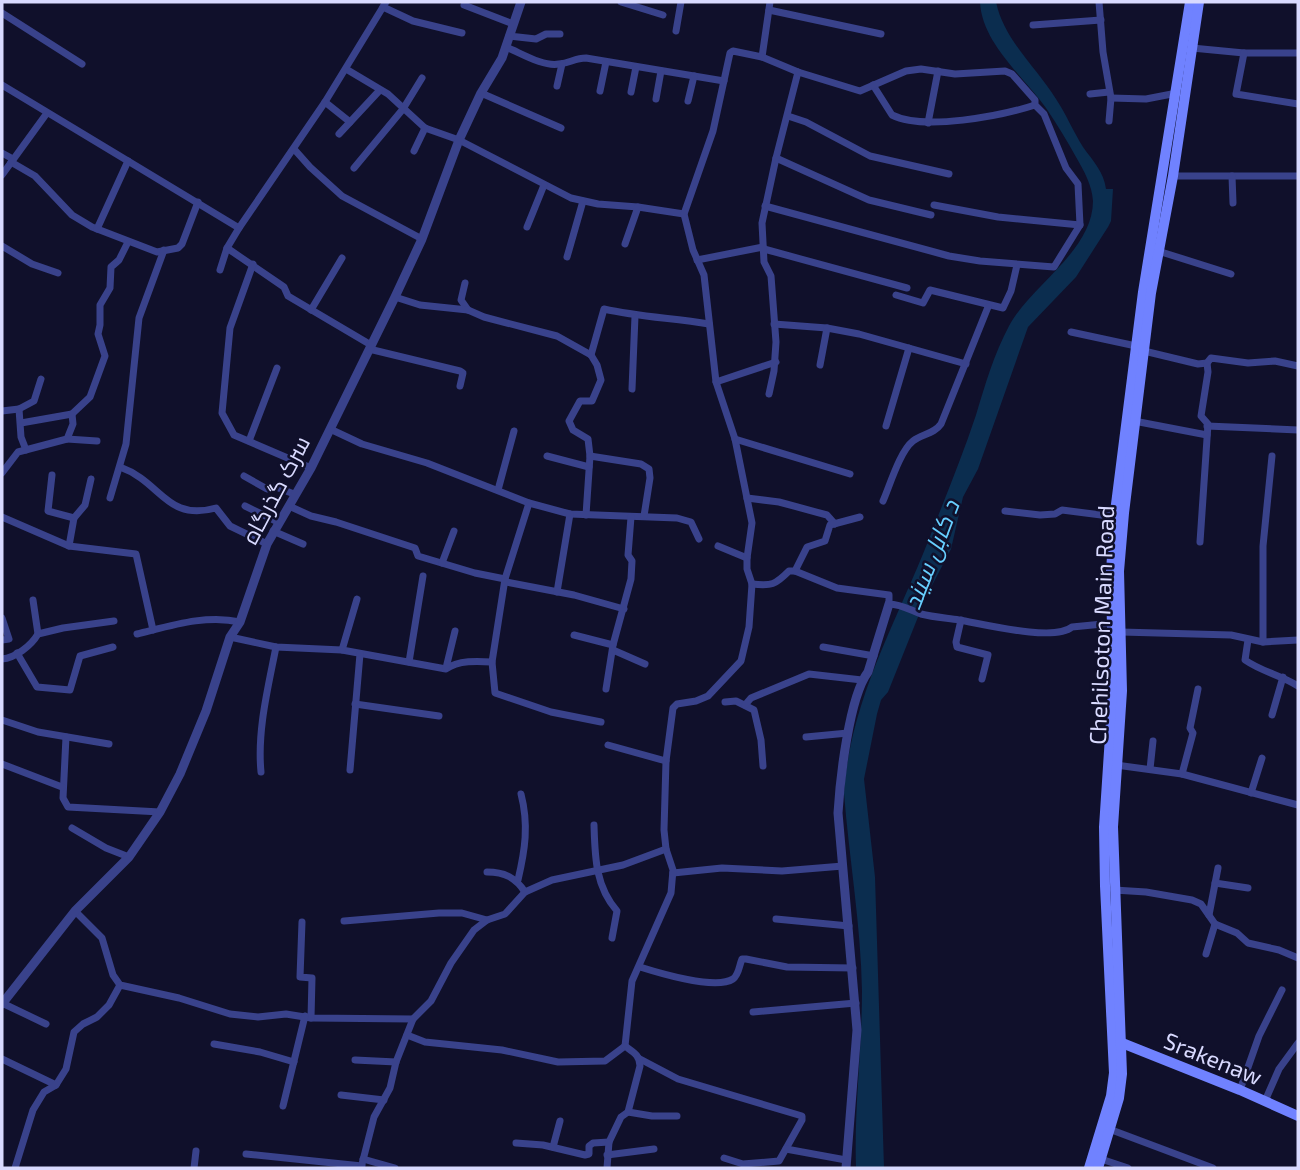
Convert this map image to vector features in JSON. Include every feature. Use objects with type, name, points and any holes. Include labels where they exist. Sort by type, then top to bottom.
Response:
[{"type":"main road","name":"Chehilsoton Main Road","points":[[1090,1168],[1111,1096],[1117,1041],[1113,827],[1122,691],[1119,571],[1146,271],[1190,2]]},
{"type":"main road","name":"Chehilsoton Main Road","points":[[1099,1164],[1119,1098],[1122,1074],[1105,886],[1104,827],[1113,691],[1111,571],[1115,512],[1140,348],[1173,176],[1199,2]]},
{"type":"main road","name":"Srakenaw","points":[[1117,1041],[1298,1116]]},
{"type":"street","name":"سرک گذرگاه","points":[[2,1003],[75,911],[129,857],[160,812],[180,774],[230,636],[240,622],[267,544],[311,468],[395,297],[422,239],[459,141],[506,47],[521,2]]},
{"type":"street","points":[[621,2],[663,15]]},
{"type":"street","points":[[676,31],[681,2]]},
{"type":"street","points":[[1099,2],[1110,95],[1109,121]]},
{"type":"street","points":[[220,270],[227,248],[239,228],[325,102],[385,4],[413,21],[462,33]]},
{"type":"street","points":[[464,5],[513,24]]},
{"type":"street","points":[[762,57],[770,6],[881,34]]},
{"type":"street","points":[[2,13],[82,64]]},
{"type":"street","points":[[1033,25],[1101,20]]},
{"type":"street","points":[[509,36],[536,39],[546,34],[560,34]]},
{"type":"street","points":[[506,47],[549,63],[562,64],[576,58],[724,81]]},
{"type":"street","points":[[1192,48],[1298,53]]},
{"type":"street","points":[[407,1035],[425,1042],[502,1050],[558,1062],[606,1062],[625,1046],[632,981],[667,908],[671,893],[673,873],[664,830],[666,761],[674,706],[708,696],[741,661],[749,627],[752,584],[747,558],[752,523],[734,439],[716,382],[704,275],[684,214],[713,131],[730,53],[733,51],[762,57],[798,72],[860,91],[906,71],[921,69],[955,74],[1005,71],[1012,74],[1044,114],[1066,168],[1078,184],[1080,225],[1054,267],[1017,265],[922,250],[765,206]]},
{"type":"street","points":[[1244,52],[1237,94],[1298,104]]},
{"type":"street","points":[[600,91],[606,62]]},
{"type":"street","points":[[557,86],[562,64]]},
{"type":"street","points":[[631,92],[636,67]]},
{"type":"street","points":[[345,69],[388,94],[425,128],[459,141],[571,198],[598,204],[684,214]]},
{"type":"street","points":[[656,99],[661,71]]},
{"type":"street","points":[[928,123],[938,71]]},
{"type":"street","points":[[769,394],[775,362],[774,324],[771,276],[764,262],[762,223],[798,72]]},
{"type":"street","points":[[688,101],[694,76]]},
{"type":"street","points":[[354,168],[403,109],[422,78]]},
{"type":"street","points":[[2,85],[239,228]]},
{"type":"street","points":[[873,85],[892,115],[928,123],[1012,113],[1035,105]]},
{"type":"street","points":[[339,134],[379,90]]},
{"type":"street","points":[[481,93],[561,128]]},
{"type":"street","points":[[1090,94],[1146,99],[1177,93]]},
{"type":"street","points":[[325,102],[350,122]]},
{"type":"street","points":[[2,175],[47,113]]},
{"type":"street","points":[[788,116],[806,122],[870,156],[949,174]]},
{"type":"street","points":[[414,151],[425,128]]},
{"type":"street","points":[[294,149],[342,196],[422,239]]},
{"type":"street","points":[[2,153],[39,179],[72,215],[97,229],[153,251],[178,248],[182,244],[198,202]]},
{"type":"street","points":[[776,158],[869,200],[931,215]]},
{"type":"street","points":[[97,229],[128,161]]},
{"type":"street","points":[[1173,176],[1298,176]]},
{"type":"street","points":[[1232,176],[1233,203]]},
{"type":"street","points":[[527,227],[544,185]]},
{"type":"street","points":[[567,257],[583,201]]},
{"type":"street","points":[[934,205],[998,217],[1080,225]]},
{"type":"street","points":[[625,244],[638,207]]},
{"type":"street","points":[[21,423],[72,414],[90,397],[105,356],[98,337],[100,303],[110,288],[111,267],[119,260],[128,242]]},
{"type":"street","points":[[2,246],[32,264],[58,274]]},
{"type":"street","points":[[227,248],[284,287],[288,296],[370,347],[460,371],[463,373],[460,386]]},
{"type":"street","points":[[697,260],[763,248],[906,288]]},
{"type":"street","points":[[110,498],[126,444],[139,318],[164,250]]},
{"type":"street","points":[[1158,251],[1231,274]]},
{"type":"street","points":[[311,310],[342,258]]},
{"type":"street","points":[[253,264],[230,328],[222,414],[234,435],[311,468]]},
{"type":"street","points":[[896,295],[923,303],[930,290],[1003,308],[1011,291],[1017,265]]},
{"type":"street","points":[[464,283],[461,300],[468,310]]},
{"type":"street","points":[[395,297],[421,305],[468,310],[484,317],[557,336],[591,355],[601,380],[592,401],[580,401],[569,421],[573,430],[588,439],[590,456],[586,515]]},
{"type":"street","points":[[883,501],[912,442],[937,429],[941,424],[988,307]]},
{"type":"street","points":[[591,355],[604,309],[635,316],[668,317],[709,324]]},
{"type":"street","points":[[632,389],[635,316]]},
{"type":"street","points":[[774,324],[827,328],[966,364]]},
{"type":"street","points":[[820,365],[827,328]]},
{"type":"street","points":[[1071,332],[1198,364],[1207,363]]},
{"type":"street","points":[[886,426],[909,348]]},
{"type":"street","points":[[1200,542],[1207,435],[1207,426],[1201,416],[1207,363],[1211,358],[1248,363],[1275,361],[1298,366]]},
{"type":"street","points":[[716,382],[775,362]]},
{"type":"street","points":[[249,441],[277,368]]},
{"type":"street","points":[[2,411],[19,409],[36,399],[41,379]]},
{"type":"street","points":[[19,409],[21,437],[26,450]]},
{"type":"street","points":[[68,439],[73,424],[72,414]]},
{"type":"street","points":[[1134,421],[1207,435]]},
{"type":"street","points":[[1207,426],[1298,430]]},
{"type":"street","points":[[330,429],[362,444],[427,463],[529,503],[570,514],[687,520],[697,529],[699,539]]},
{"type":"street","points":[[498,490],[514,431]]},
{"type":"street","points":[[2,473],[18,452],[68,439],[97,441]]},
{"type":"street","points":[[734,439],[850,474]]},
{"type":"street","points":[[547,456],[589,467]]},
{"type":"street","points":[[590,456],[641,464],[649,469],[644,516]]},
{"type":"street","points":[[1262,642],[1263,547],[1272,456]]},
{"type":"street","points":[[120,467],[142,477],[182,510],[198,513],[216,508],[230,526],[267,544]]},
{"type":"street","points":[[52,475],[48,510],[74,518]]},
{"type":"street","points":[[244,476],[267,489],[276,487],[294,494]]},
{"type":"street","points":[[69,546],[74,518],[85,505],[91,479]]},
{"type":"street","points":[[747,498],[779,502],[827,514],[835,524]]},
{"type":"street","points":[[529,503],[505,580],[492,662],[495,693],[551,712],[601,722]]},
{"type":"street","points":[[245,506],[303,544]]},
{"type":"street","points":[[289,506],[311,516],[415,548],[418,556],[475,573],[624,609]]},
{"type":"street","points":[[1005,511],[1040,515],[1055,514],[1062,510],[1109,516],[1115,512]]},
{"type":"street","points":[[557,592],[570,514]]},
{"type":"street","points":[[2,517],[69,546],[136,554],[153,631]]},
{"type":"street","points":[[606,689],[632,561],[628,555],[631,517]]},
{"type":"street","points":[[794,571],[807,547],[825,541],[830,525],[860,517]]},
{"type":"street","points":[[442,563],[454,531]]},
{"type":"street","points":[[718,546],[747,558]]},
{"type":"street","points":[[752,584],[770,586],[789,570],[836,588],[889,595],[893,604],[869,672],[862,680],[848,733],[840,782],[838,813],[857,1030],[846,1164],[786,1149]]},
{"type":"street","points":[[409,662],[423,576]]},
{"type":"street","points":[[342,650],[357,598]]},
{"type":"street","points":[[33,600],[38,635]]},
{"type":"street","points":[[893,604],[922,614],[1014,631],[1055,632],[1069,630],[1072,626],[1113,623]]},
{"type":"street","points":[[2,618],[9,639],[2,640]]},
{"type":"street","points":[[137,634],[222,618],[240,622]]},
{"type":"street","points":[[961,620],[957,647],[988,655],[982,679]]},
{"type":"street","points":[[2,659],[15,656],[38,635],[63,628],[114,621]]},
{"type":"street","points":[[446,669],[456,631]]},
{"type":"street","points":[[1121,632],[1231,635],[1262,642],[1298,640]]},
{"type":"street","points":[[574,635],[613,648],[645,664]]},
{"type":"street","points":[[230,636],[276,647],[342,650],[446,669],[451,665],[492,662]]},
{"type":"street","points":[[1248,640],[1245,660],[1259,670],[1283,677],[1298,686]]},
{"type":"street","points":[[17,653],[37,687],[71,690],[80,656],[113,647]]},
{"type":"street","points":[[261,772],[259,755],[262,730],[276,647]]},
{"type":"street","points":[[823,647],[874,656]]},
{"type":"street","points":[[351,770],[360,654]]},
{"type":"street","points":[[745,705],[751,698],[810,674],[862,680]]},
{"type":"street","points":[[1272,715],[1283,677]]},
{"type":"street","points":[[1182,774],[1193,733],[1190,728],[1198,689]]},
{"type":"street","points":[[725,702],[736,702],[754,710],[761,740],[763,766]]},
{"type":"street","points":[[355,704],[439,716]]},
{"type":"street","points":[[2,720],[38,732],[108,744]]},
{"type":"street","points":[[806,737],[848,733]]},
{"type":"street","points":[[66,737],[62,787],[63,798],[68,807],[160,812]]},
{"type":"street","points":[[1150,769],[1153,741]]},
{"type":"street","points":[[608,745],[666,761]]},
{"type":"street","points":[[1251,793],[1262,758]]},
{"type":"street","points":[[2,764],[62,787]]},
{"type":"street","points":[[1116,765],[1182,774],[1298,805]]},
{"type":"street","points":[[518,880],[527,827],[521,794]]},
{"type":"street","points":[[594,825],[597,870],[603,889],[617,911],[612,938]]},
{"type":"street","points":[[72,828],[106,848],[129,857]]},
{"type":"street","points":[[362,1165],[374,1117],[390,1088],[396,1062],[413,1019],[431,1001],[451,963],[474,930],[487,920],[505,914],[525,892],[552,880],[623,865],[666,849]]},
{"type":"street","points":[[673,873],[722,868],[782,871],[843,866]]},
{"type":"street","points":[[1209,915],[1218,868]]},
{"type":"street","points":[[487,872],[518,880],[525,892]]},
{"type":"street","points":[[1215,883],[1248,888]]},
{"type":"street","points":[[1114,890],[1192,900],[1201,904],[1214,924],[1237,933],[1248,943],[1279,950],[1298,958]]},
{"type":"street","points":[[75,911],[102,938],[113,975],[120,985],[179,998],[230,1014],[258,1017],[286,1014],[308,1017],[413,1019]]},
{"type":"street","points":[[344,921],[439,913],[462,914],[487,920]]},
{"type":"street","points":[[776,919],[849,926]]},
{"type":"street","points":[[283,1106],[308,1017],[312,978],[300,976],[302,922]]},
{"type":"street","points":[[1206,954],[1214,924]]},
{"type":"street","points":[[640,967],[673,978],[720,983],[731,981],[736,976],[742,960],[747,959],[787,967],[853,968]]},
{"type":"street","points":[[15,1168],[33,1111],[44,1092],[56,1085],[66,1069],[74,1032],[97,1017],[109,1005],[120,985]]},
{"type":"street","points":[[1240,1090],[1259,1036],[1282,990]]},
{"type":"street","points":[[2,1003],[46,1024]]},
{"type":"street","points":[[753,1012],[856,1003]]},
{"type":"street","points":[[1265,1101],[1279,1069],[1298,1043]]},
{"type":"street","points":[[214,1044],[260,1052],[294,1062]]},
{"type":"street","points":[[625,1046],[640,1059],[678,1079],[802,1116],[779,1165],[743,1164],[724,1158]]},
{"type":"street","points":[[2,1059],[56,1085]]},
{"type":"street","points":[[607,1168],[608,1142],[621,1117],[628,1112],[638,1078],[640,1059]]},
{"type":"street","points":[[355,1060],[396,1062]]},
{"type":"street","points":[[341,1095],[384,1100]]},
{"type":"street","points":[[628,1112],[677,1116]]},
{"type":"street","points":[[554,1147],[560,1121]]},
{"type":"street","points":[[1109,1129],[1213,1168]]},
{"type":"street","points":[[516,1143],[554,1147],[585,1155],[589,1154],[589,1146],[593,1143],[608,1142]]},
{"type":"street","points":[[607,1155],[654,1150]]},
{"type":"street","points":[[194,1168],[196,1151]]},
{"type":"street","points":[[246,1154],[395,1168]]},
{"type":"street","points":[[1099,1164],[1128,1168]]},
{"type":"water","name":"د کابل سيند","points":[[980,2],[996,2],[1013,41],[1060,105],[1100,172],[1106,189],[1113,189],[1111,221],[1076,277],[1028,327],[978,469],[963,497],[951,549],[926,597],[877,714],[864,779],[875,877],[884,1168],[856,1168],[862,991],[844,793],[855,726],[876,663],[929,539],[1004,337],[1019,311],[1083,236],[1093,201],[1085,173],[1058,126],[1005,58],[988,31]]}]
